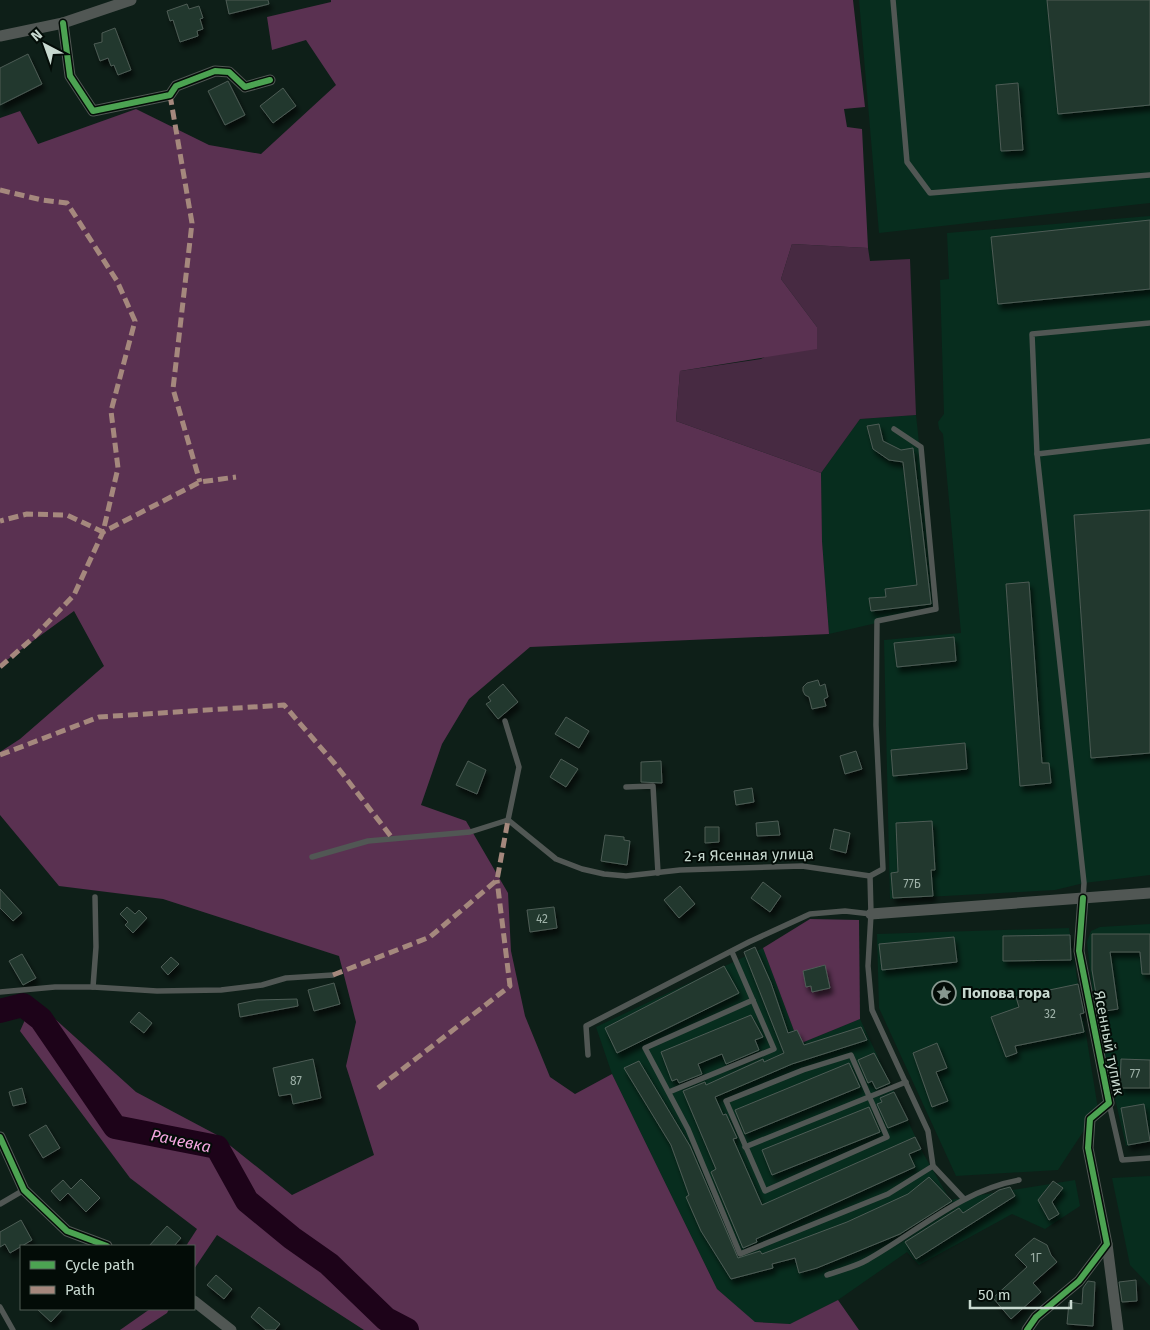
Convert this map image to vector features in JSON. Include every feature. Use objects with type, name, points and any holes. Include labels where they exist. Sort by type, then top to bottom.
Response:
[{"type":"street","points":[[0,36],[63,23],[132,0]]},
{"type":"street","points":[[63,23],[70,76],[93,110],[170,95],[176,86],[215,71],[229,72],[245,87],[270,80]]},
{"type":"street","points":[[871,914],[1150,893]]},
{"type":"street","name":"Ясенный тупик","points":[[1083,898],[1079,951],[1109,1103],[1090,1120],[1088,1148],[1107,1244],[1118,1330]]},
{"type":"street","points":[[0,1137],[24,1190],[67,1231],[104,1245]]},
{"type":"street","points":[[1027,1330],[1036,1317],[1079,1281],[1107,1244]]},
{"type":"street","points":[[195,1302],[232,1330]]},
{"type":"lane","points":[[893,0],[907,162],[930,193],[1150,175]]},
{"type":"lane","points":[[1083,898],[1083,874],[1037,454],[1032,334],[1150,323]]},
{"type":"lane","points":[[894,429],[921,447],[936,609],[877,621],[876,725],[883,869],[870,876],[871,914],[868,966],[872,1010],[928,1131],[933,1166],[964,1199]]},
{"type":"lane","points":[[1037,454],[1150,441]]},
{"type":"lane","points":[[312,858],[368,842],[470,832],[508,820],[519,767],[504,721]]},
{"type":"lane","points":[[626,787],[653,786],[658,873]]},
{"type":"lane","name":"2-я Ясенная улица","points":[[508,820],[556,859],[582,869],[604,874],[626,876],[680,870],[802,866],[870,876]]},
{"type":"lane","points":[[93,987],[96,947],[96,897]]},
{"type":"lane","points":[[588,1055],[586,1026],[732,952],[810,914],[845,911],[871,914]]},
{"type":"lane","points":[[669,1092],[774,1050],[732,952]]},
{"type":"lane","points":[[0,992],[55,987],[157,991],[221,990],[262,985],[286,978],[333,975]]},
{"type":"lane","points":[[752,1000],[645,1048],[688,1129],[740,1254],[888,1194],[933,1166]]},
{"type":"lane","points":[[851,1055],[871,1096],[887,1137],[765,1191],[745,1147],[726,1101],[803,1070],[851,1055]]},
{"type":"lane","points":[[745,1147],[906,1082]]},
{"type":"lane","points":[[1109,1103],[1122,1160],[1150,1158]]},
{"type":"lane","points":[[828,1275],[865,1262],[964,1199],[996,1184],[1019,1180]]},
{"type":"lane","points":[[0,1204],[24,1190]]},
{"type":"lane","points":[[0,1307],[13,1330]]},
{"type":"shaded area","points":[[331,0],[853,0],[865,107],[844,109],[847,127],[862,129],[868,248],[792,244],[781,279],[817,327],[817,349],[680,371],[676,421],[821,473],[822,541],[829,634],[530,647],[469,699],[442,744],[421,805],[466,821],[508,893],[511,951],[525,1016],[550,1077],[575,1094],[612,1074],[717,1289],[755,1322],[790,1324],[838,1300],[859,1330],[364,1330],[217,1235],[195,1268],[195,1245],[187,1245],[197,1229],[130,1178],[20,1031],[34,1000],[136,1092],[217,1135],[292,1195],[374,1155],[346,1066],[356,1022],[339,956],[163,899],[59,886],[0,815],[0,752],[20,739],[104,666],[74,611],[0,665],[0,118],[20,111],[38,144],[136,109],[209,145],[261,154],[336,85],[306,40],[272,50],[267,17],[331,2]]},
{"type":"shaded area","points":[[859,0],[1150,0],[1150,203],[879,233]]},
{"type":"shaded area","points":[[1150,216],[1150,875],[1084,883],[1055,890],[890,899],[884,640],[961,633],[943,434],[939,429],[938,422],[944,414],[940,280],[949,279],[947,233]]},
{"type":"shaded area","points":[[792,244],[868,248],[870,261],[910,259],[916,415],[860,419],[821,473],[676,421],[680,371],[761,359],[817,327],[781,279]]},
{"type":"shaded area","points":[[916,415],[937,609],[829,634],[822,541],[821,473],[860,419]]},
{"type":"shaded area","points":[[810,919],[859,920],[860,1019],[799,1044],[763,948]]},
{"type":"shaded area","points":[[1150,924],[1150,1142],[1126,1146],[1095,1012],[1087,942],[1091,931],[1100,927]]},
{"type":"shaded area","points":[[1069,928],[1098,1109],[1058,1170],[956,1176],[879,1008],[877,934]]},
{"type":"shaded area","points":[[763,948],[799,1044],[860,1019],[923,1153],[950,1200],[1075,1180],[1080,1206],[1045,1229],[1012,1214],[919,1265],[907,1252],[838,1300],[790,1324],[754,1322],[717,1289],[612,1074],[596,1027]]},
{"type":"shaded area","points":[[1150,1176],[1150,1286],[1130,1265],[1112,1178]]},
{"type":"shaded area","points":[[149,1310],[168,1310],[167,1313],[141,1330],[120,1330]]},
{"type":"building","points":[[226,0],[268,0],[269,4],[229,14]]},
{"type":"building","points":[[1047,0],[1150,0],[1150,105],[1058,114]]},
{"type":"building","points":[[187,4],[189,9],[199,6],[203,18],[200,19],[203,29],[197,31],[198,36],[180,42],[173,20],[170,21],[167,11]]},
{"type":"building","points":[[115,28],[131,70],[118,75],[114,65],[111,66],[108,58],[100,61],[94,44],[102,42],[102,33]]},
{"type":"building","points":[[28,54],[42,84],[0,105],[0,68]]},
{"type":"building","points":[[228,81],[245,115],[225,125],[208,91]]},
{"type":"building","points":[[1018,83],[1023,150],[1001,151],[996,85]]},
{"type":"building","points":[[283,88],[296,106],[273,123],[260,106]]},
{"type":"building","points":[[1150,220],[1150,289],[998,304],[991,237]]},
{"type":"building","points":[[879,424],[883,441],[901,450],[913,448],[931,604],[871,611],[869,598],[886,597],[885,589],[917,585],[903,462],[889,460],[873,449],[867,426]]},
{"type":"building","points":[[1150,510],[1150,753],[1091,758],[1074,515]]},
{"type":"building","points":[[1029,582],[1042,763],[1049,763],[1051,783],[1020,786],[1006,584]]},
{"type":"building","points":[[954,637],[956,661],[897,667],[894,643]]},
{"type":"building","points":[[818,680],[820,686],[825,684],[828,697],[824,699],[826,706],[812,709],[809,697],[805,695],[803,687],[807,683]]},
{"type":"building","points":[[503,684],[518,702],[498,719],[486,704],[491,701],[488,697]]},
{"type":"building","points":[[566,717],[589,731],[579,748],[555,734]]},
{"type":"building","points":[[965,743],[967,769],[893,776],[891,750]]},
{"type":"building","points":[[856,751],[862,769],[845,774],[840,756]]},
{"type":"building","points":[[561,759],[578,769],[566,787],[550,777]]},
{"type":"building","points":[[468,761],[486,770],[477,794],[456,785]]},
{"type":"building","points":[[661,761],[662,783],[641,782],[641,762]]},
{"type":"building","points":[[752,788],[754,802],[736,805],[734,791]]},
{"type":"building","points":[[778,821],[780,835],[757,836],[756,823]]},
{"type":"building","points":[[932,821],[935,870],[931,870],[933,896],[893,898],[891,873],[898,872],[896,823]]},
{"type":"building","points":[[705,827],[719,827],[719,842],[705,843]]},
{"type":"building","points":[[834,829],[850,833],[846,853],[830,849]]},
{"type":"building","points":[[605,835],[624,837],[624,840],[630,841],[627,865],[601,861]]},
{"type":"building","points":[[763,882],[781,896],[770,912],[751,898]]},
{"type":"building","points":[[680,886],[695,904],[679,918],[664,900]]},
{"type":"building","points":[[0,889],[22,913],[13,921],[0,908]]},
{"type":"building","points":[[127,907],[135,914],[139,910],[147,918],[133,933],[125,925],[128,922],[120,914]]},
{"type":"building","points":[[554,907],[557,928],[530,932],[527,910]]},
{"type":"building","points":[[1092,934],[1150,934],[1150,974],[1142,974],[1140,952],[1110,952],[1118,1009],[1099,1012],[1092,970]]},
{"type":"building","points":[[1070,935],[1071,960],[1003,961],[1003,936]]},
{"type":"building","points":[[954,937],[957,962],[882,970],[879,944]]},
{"type":"building","points":[[755,947],[771,983],[788,1033],[797,1030],[804,1045],[861,1027],[867,1040],[792,1064],[715,1097],[723,1115],[726,1114],[737,1138],[733,1139],[762,1205],[915,1137],[921,1149],[909,1154],[915,1167],[756,1239],[757,1242],[743,1248],[711,1172],[716,1169],[683,1091],[705,1082],[706,1085],[763,1059],[764,1062],[784,1053],[744,952]]},
{"type":"building","points":[[22,954],[36,978],[23,985],[9,961]]},
{"type":"building","points":[[171,957],[179,964],[168,975],[161,967]]},
{"type":"building","points":[[825,965],[830,988],[812,992],[811,986],[806,987],[803,971]]},
{"type":"building","points":[[724,966],[739,993],[617,1053],[605,1028]]},
{"type":"building","points":[[334,983],[340,1004],[314,1011],[308,990]]},
{"type":"building","points":[[1078,984],[1084,1013],[1080,1014],[1084,1032],[1015,1046],[1017,1053],[1006,1057],[991,1017],[1019,1007],[1016,997]]},
{"type":"building","points":[[297,999],[298,1006],[240,1017],[238,1004],[257,1000]]},
{"type":"building","points":[[139,1012],[152,1023],[144,1033],[130,1022]]},
{"type":"building","points":[[751,1015],[763,1037],[755,1040],[759,1050],[726,1064],[722,1054],[698,1064],[702,1074],[679,1083],[677,1079],[672,1081],[661,1052]]},
{"type":"building","points":[[937,1043],[947,1068],[936,1072],[948,1101],[932,1107],[913,1053]]},
{"type":"building","points":[[874,1053],[890,1083],[876,1089],[872,1081],[868,1083],[858,1060]]},
{"type":"building","points":[[313,1059],[321,1098],[293,1104],[291,1094],[279,1096],[273,1068]]},
{"type":"building","points":[[1121,1059],[1150,1060],[1150,1088],[1120,1088]]},
{"type":"building","points":[[639,1061],[690,1146],[738,1258],[760,1251],[762,1254],[847,1222],[908,1194],[929,1177],[952,1201],[900,1234],[817,1268],[799,1273],[795,1258],[772,1264],[773,1268],[731,1279],[701,1231],[686,1197],[689,1195],[671,1145],[624,1068]]},
{"type":"building","points":[[849,1063],[860,1087],[745,1134],[735,1110]]},
{"type":"building","points":[[22,1088],[26,1103],[13,1106],[9,1092]]},
{"type":"building","points":[[894,1092],[908,1120],[888,1128],[877,1104],[882,1102],[880,1098]]},
{"type":"building","points":[[1144,1104],[1150,1141],[1128,1145],[1121,1108]]},
{"type":"building","points":[[869,1107],[880,1132],[772,1175],[762,1150]]},
{"type":"building","points":[[46,1125],[60,1148],[43,1158],[29,1135]]},
{"type":"building","points":[[81,1179],[100,1198],[86,1212],[68,1193],[60,1201],[51,1191],[63,1180],[71,1189]]},
{"type":"building","points":[[1053,1181],[1063,1188],[1052,1202],[1059,1214],[1049,1220],[1038,1200]]},
{"type":"building","points":[[1010,1187],[1015,1196],[916,1259],[905,1242],[959,1208],[963,1213],[999,1190]]},
{"type":"building","points":[[21,1220],[32,1240],[20,1245],[20,1247],[10,1253],[5,1244],[0,1247],[0,1232]]},
{"type":"building","points":[[167,1226],[181,1238],[175,1245],[150,1245]]},
{"type":"building","points":[[1034,1238],[1047,1245],[1051,1255],[1057,1262],[1033,1283],[1041,1292],[1011,1319],[993,1298],[1027,1267],[1015,1255]]},
{"type":"building","points":[[216,1275],[232,1289],[224,1299],[207,1285]]},
{"type":"building","points":[[1136,1280],[1137,1301],[1122,1302],[1119,1282]]},
{"type":"building","points":[[1088,1281],[1095,1282],[1093,1326],[1067,1324],[1069,1302],[1082,1304],[1083,1288]]},
{"type":"building","points":[[259,1307],[280,1324],[275,1330],[266,1330],[251,1317]]},
{"type":"building","points":[[38,1310],[62,1310],[51,1322]]},
{"type":"waterway","name":"Рачевка","points":[[0,1011],[23,1005],[41,1019],[115,1127],[217,1147],[247,1201],[292,1238],[329,1264],[386,1319],[407,1330]]},
{"type":"marked path","points":[[170,95],[192,223],[173,389],[200,482]]},
{"type":"marked path","points":[[0,190],[42,200],[67,203],[117,281],[135,321],[111,411],[118,468],[103,532],[67,515],[27,514],[0,521]]},
{"type":"marked path","points":[[0,667],[34,637],[74,595],[103,532],[200,482],[236,477]]},
{"type":"marked path","points":[[0,755],[99,717],[284,705],[335,764],[393,839]]},
{"type":"marked path","points":[[333,975],[430,937],[497,880],[508,820]]},
{"type":"marked path","points":[[378,1088],[510,986],[497,880]]},
{"type":"cycle path","points":[[63,23],[70,76],[93,111],[170,95],[176,86],[215,71],[229,72],[245,87],[270,80]]},
{"type":"cycle path","points":[[1027,1330],[1036,1317],[1079,1281],[1107,1244],[1088,1148],[1090,1119],[1109,1103],[1079,951],[1083,898]]},
{"type":"cycle path","points":[[0,1137],[24,1190],[67,1231],[104,1245]]},
{"type":"place","name":"Попова гора","points":[[944,993]]}]
